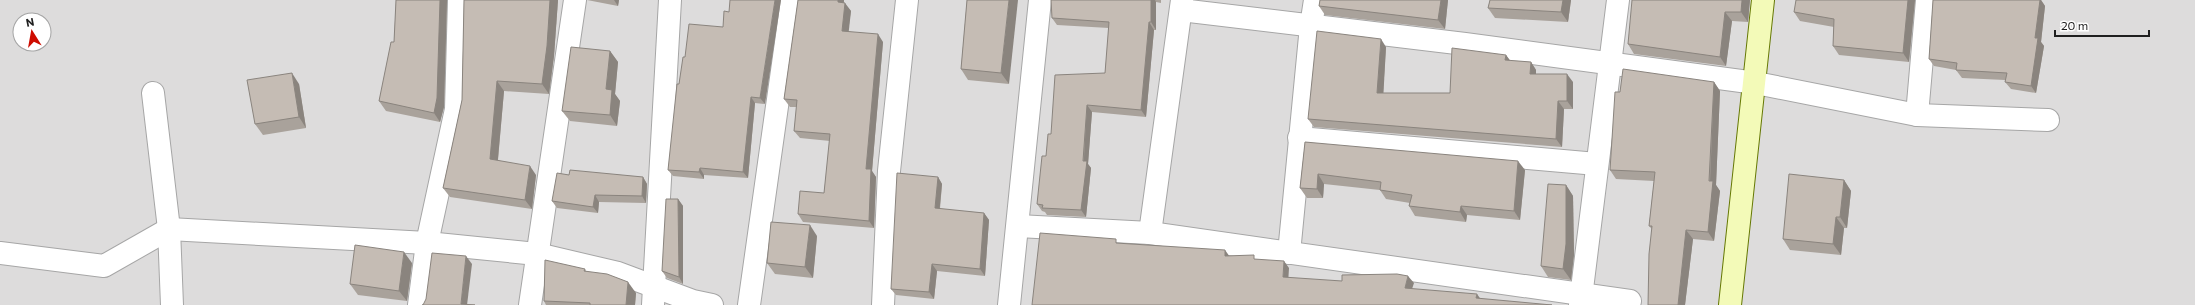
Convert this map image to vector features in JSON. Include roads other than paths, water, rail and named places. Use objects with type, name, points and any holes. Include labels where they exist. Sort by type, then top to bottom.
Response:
[{"type":"main road","points":[[1730,305],[1756,83],[1763,0]]},
{"type":"street","points":[[418,305],[427,243],[456,109],[459,0]]},
{"type":"street","points":[[530,305],[536,254],[575,0]]},
{"type":"street","points":[[654,296],[670,0]]},
{"type":"street","points":[[749,305],[792,0]]},
{"type":"street","points":[[883,305],[889,171],[908,0]]},
{"type":"street","points":[[1009,305],[1040,0]]},
{"type":"street","points":[[1289,253],[1311,26],[1315,0]]},
{"type":"street","points":[[1580,300],[1618,0]]},
{"type":"street","points":[[1917,115],[1927,0]]},
{"type":"street","points":[[1150,233],[1182,5],[1311,26],[1756,83],[1917,115],[2048,120]]},
{"type":"street","points":[[153,93],[169,229],[172,305]]},
{"type":"street","points":[[1300,138],[1597,164]]},
{"type":"street","points":[[1018,226],[1150,233],[1289,253],[1580,300],[1630,301]]},
{"type":"street","points":[[0,253],[104,266],[169,229],[427,243],[536,254],[618,273],[654,296],[712,305]]}]
